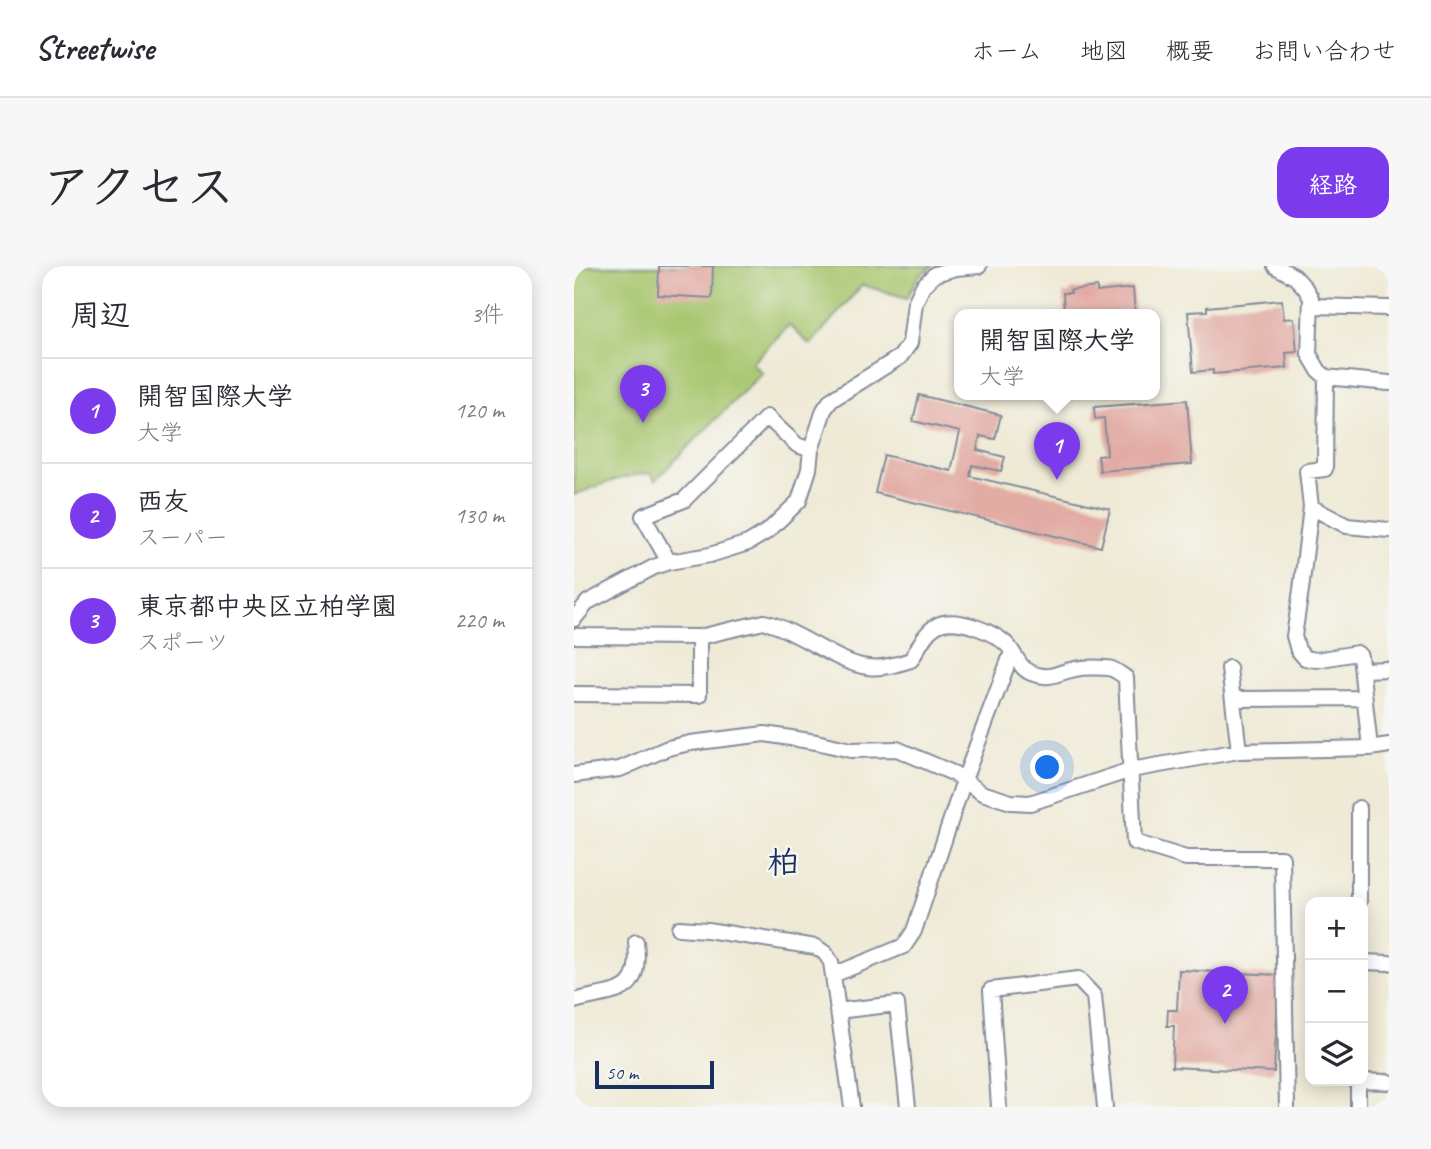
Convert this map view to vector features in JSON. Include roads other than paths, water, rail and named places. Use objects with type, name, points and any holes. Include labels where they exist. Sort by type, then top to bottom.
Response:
[{"type":"street","points":[[574,619],[588,602],[654,567],[710,555],[748,542],[768,530],[799,500],[811,450],[824,410],[831,400],[900,357],[910,343],[915,303],[931,270],[979,266]]},
{"type":"street","points":[[1275,266],[1295,277],[1311,299],[1309,354],[1320,371],[1326,377],[1389,383]]},
{"type":"street","points":[[1311,306],[1389,308]]},
{"type":"street","points":[[1326,377],[1325,469],[1307,471],[1311,507],[1294,636],[1298,650],[1305,658],[1316,660],[1357,653],[1360,656],[1370,748]]},
{"type":"street","points":[[669,562],[643,516],[684,500],[766,417],[797,445],[811,450]]},
{"type":"street","points":[[1311,507],[1347,526],[1389,530]]},
{"type":"street","points":[[574,636],[699,637],[764,622],[854,664],[870,668],[911,660],[927,634],[936,625],[945,622],[966,624],[990,633],[1008,645],[1022,667],[1031,674],[1049,677],[1076,668],[1111,669],[1126,678],[1134,842],[1186,858],[1282,858],[1287,1107]]},
{"type":"street","points":[[574,694],[699,695],[699,637]]},
{"type":"street","points":[[833,975],[904,946],[914,931],[964,780],[1012,652]]},
{"type":"street","points":[[1229,668],[1239,751]]},
{"type":"street","points":[[1362,670],[1389,669]]},
{"type":"street","points":[[1233,699],[1365,698]]},
{"type":"street","points":[[574,775],[620,769],[668,748],[690,743],[765,734],[851,751],[897,749],[956,774],[982,793],[1011,803],[1030,803],[1131,770],[1239,751],[1370,748],[1389,745]]},
{"type":"street","points":[[1359,808],[1359,897]]},
{"type":"street","points":[[678,928],[708,930],[816,947],[825,953],[831,962],[852,1107]]},
{"type":"street","points":[[574,1000],[615,993],[628,985],[635,975],[638,961],[636,942]]},
{"type":"street","points":[[1368,962],[1389,963]]},
{"type":"street","points":[[999,1107],[991,990],[1078,979],[1094,996],[1105,1107]]},
{"type":"street","points":[[837,1011],[897,1004],[908,1107]]},
{"type":"street","points":[[1368,1081],[1389,1082]]},
{"type":"street","points":[[1358,1086],[1358,1107]]},
{"type":"place","name":"東京都中央区立柏学園","points":[[643,423]]},
{"type":"place","name":"開智国際大学","points":[[1057,480]]},
{"type":"place","name":"西友","points":[[1225,1024]]},
{"type":"district","name":"柏","points":[[783,862]]}]
